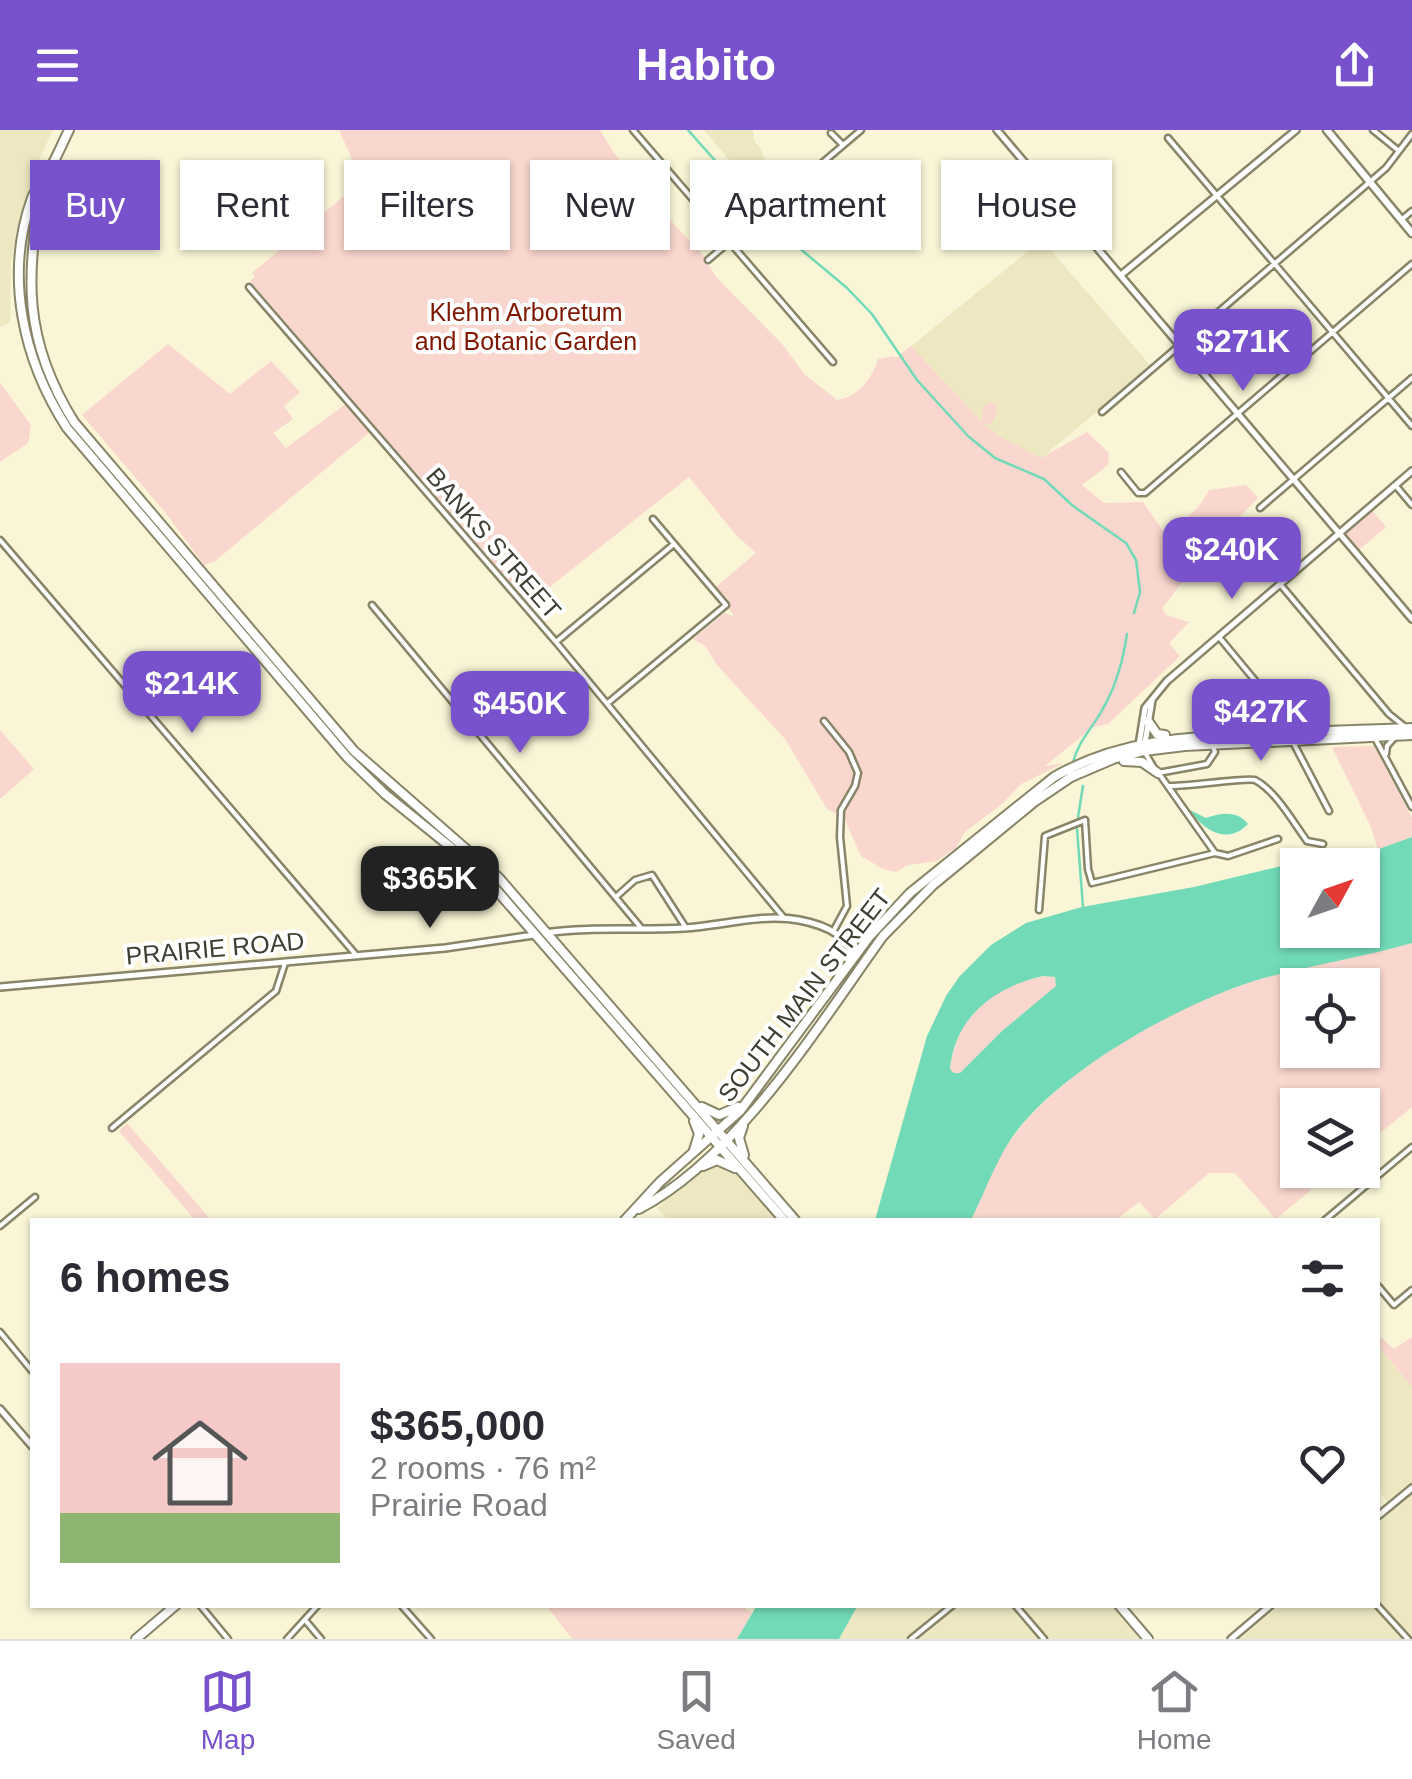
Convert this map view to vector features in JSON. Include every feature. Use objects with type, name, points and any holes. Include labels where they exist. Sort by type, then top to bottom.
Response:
[{"type":"main road","points":[[54,160],[69,130]]},
{"type":"main road","points":[[1326,130],[1412,232]]},
{"type":"main road","points":[[30,207],[23,233],[19,294],[30,355],[66,428],[347,757],[386,794],[469,860],[787,1217]]},
{"type":"main road","points":[[33,250],[33,321],[48,374],[74,422],[354,751],[486,864],[547,932],[687,1094],[746,1177]]},
{"type":"main road","points":[[1148,721],[1160,735],[1198,736]]},
{"type":"main road","name":"SOUTH MAIN STREET","points":[[635,1212],[652,1190],[686,1161],[746,1119],[894,922],[932,885],[1046,794],[1142,746],[1288,741],[1385,729],[1411,730]]},
{"type":"main road","name":"SOUTH MAIN STREET","points":[[628,1218],[651,1203],[720,1139],[866,942],[929,876],[1036,788],[1077,764],[1198,736],[1282,732],[1372,737],[1396,736],[1411,730]]},
{"type":"main road","points":[[1046,794],[1125,760],[1142,762],[1158,773]]},
{"type":"main road","points":[[642,1055],[696,1124],[698,1141],[686,1161]]},
{"type":"main road","points":[[687,1094],[709,1112],[728,1114],[782,1059]]},
{"type":"main road","points":[[746,1119],[739,1134],[740,1148],[787,1217]]},
{"type":"main road","points":[[651,1203],[664,1198],[714,1160],[724,1161],[787,1217]]},
{"type":"main road","points":[[136,1639],[172,1608]]},
{"type":"main road","points":[[1122,1608],[1148,1639]]},
{"type":"street","points":[[633,130],[690,196]]},
{"type":"street","points":[[827,160],[861,130]]},
{"type":"street","points":[[997,130],[1412,619]]},
{"type":"street","points":[[1121,276],[1296,130]]},
{"type":"street","points":[[1374,130],[1399,151]]},
{"type":"street","points":[[831,132],[844,146]]},
{"type":"street","points":[[1102,412],[1370,182],[1412,134]]},
{"type":"street","points":[[1168,138],[1412,426]]},
{"type":"street","points":[[1401,220],[1412,211]]},
{"type":"street","points":[[708,260],[720,250]]},
{"type":"street","points":[[737,250],[833,362]]},
{"type":"street","points":[[1122,472],[1138,493],[1144,493],[1412,264]]},
{"type":"street","name":"BANKS STREET","points":[[250,287],[556,642],[784,918]]},
{"type":"street","points":[[1260,508],[1412,378]]},
{"type":"street","points":[[1215,853],[1142,746],[1145,708],[1218,637],[1412,471]]},
{"type":"street","points":[[1396,485],[1412,505]]},
{"type":"street","points":[[608,704],[726,604],[653,519]]},
{"type":"street","points":[[0,540],[357,956]]},
{"type":"street","points":[[556,642],[674,544]]},
{"type":"street","points":[[1280,584],[1389,714],[1411,730]]},
{"type":"street","points":[[372,605],[642,929]]},
{"type":"street","points":[[1218,637],[1286,718],[1307,736],[1301,754]]},
{"type":"street","points":[[1142,746],[1152,698]]},
{"type":"street","points":[[1385,729],[1390,722],[1389,714]]},
{"type":"street","points":[[1282,732],[1287,726],[1286,718]]},
{"type":"street","points":[[824,721],[849,752],[858,773],[841,810],[847,906],[833,932]]},
{"type":"street","points":[[1386,754],[1387,746],[1396,736]]},
{"type":"street","points":[[1372,737],[1386,754],[1412,807]]},
{"type":"street","points":[[1288,741],[1301,754],[1329,810]]},
{"type":"street","points":[[1158,773],[1207,764],[1215,752],[1212,745]]},
{"type":"street","points":[[1168,786],[1254,780],[1269,792],[1307,841],[1323,844]]},
{"type":"street","points":[[1039,910],[1044,836],[1085,820],[1092,883],[1215,853],[1228,856],[1278,839]]},
{"type":"street","points":[[616,898],[635,880],[652,874],[686,928]]},
{"type":"street","name":"PRAIRIE ROAD","points":[[2,985],[464,946],[571,929],[686,928],[784,918],[833,932],[845,941]]},
{"type":"street","points":[[845,941],[858,945],[866,942]]},
{"type":"street","points":[[845,941],[852,953],[851,962]]},
{"type":"street","points":[[112,1128],[276,991],[285,962]]},
{"type":"street","points":[[1327,1218],[1412,1147]]},
{"type":"street","points":[[0,1226],[35,1197]]},
{"type":"street","points":[[1380,1288],[1394,1305],[1412,1290]]},
{"type":"street","points":[[0,1332],[30,1369]]},
{"type":"street","points":[[0,1408],[30,1444]]},
{"type":"street","points":[[1380,1514],[1412,1488]]},
{"type":"street","points":[[1380,1607],[1408,1639]]},
{"type":"street","points":[[202,1608],[228,1639]]},
{"type":"street","points":[[287,1639],[315,1608]]},
{"type":"street","points":[[405,1608],[431,1639]]},
{"type":"street","points":[[911,1639],[949,1608]]},
{"type":"street","points":[[1018,1608],[1044,1639]]},
{"type":"street","points":[[1231,1639],[1267,1608]]},
{"type":"street","points":[[304,1619],[321,1639]]},
{"type":"shaded area","points":[[0,130],[53,130],[39,160],[30,160],[30,191],[11,264],[10,322],[0,327]]},
{"type":"shaded area","points":[[704,130],[753,130],[754,141],[765,160],[729,160]]},
{"type":"shaded area","points":[[1030,250],[1051,250],[1151,366],[1033,465],[984,433],[911,346]]},
{"type":"shaded area","points":[[1190,810],[1206,818],[1234,815],[1248,824],[1240,831],[1224,835],[1202,824]]},
{"type":"shaded area","points":[[1412,837],[1412,943],[1308,968],[1280,968],[1280,974],[1233,988],[1162,1021],[1091,1064],[1032,1113],[1005,1149],[972,1218],[876,1218],[927,1036],[959,977],[991,945],[1026,923],[1082,907],[1280,866],[1280,948],[1380,948],[1380,849]],"holes":[[[1043,976],[1055,977],[1056,986],[960,1073],[950,1069],[953,1050],[969,1019],[994,996]]]},
{"type":"shaded area","points":[[727,1166],[774,1218],[666,1218],[657,1208],[704,1167]]},
{"type":"shaded area","points":[[1380,1348],[1412,1387],[1412,1639],[1240,1639],[1276,1608],[1380,1608],[1380,1521],[1393,1509],[1380,1493]]},
{"type":"shaded area","points":[[755,1608],[856,1608],[839,1639],[737,1639]]},
{"type":"shaded area","points":[[856,1608],[1114,1608],[1140,1639],[839,1639]]},
{"type":"green space","name":"Klehm Arboretum and Botanic Garden","points":[[339,130],[600,130],[620,160],[530,160],[530,250],[670,250],[670,220],[690,241],[690,250],[698,250],[704,256],[716,277],[783,345],[805,375],[837,400],[863,386],[878,359],[896,358],[911,346],[981,421],[984,406],[989,402],[996,404],[992,423],[984,424],[1041,458],[1087,432],[1109,453],[1108,465],[1082,485],[1104,503],[1143,502],[1163,531],[1190,515],[1209,490],[1246,485],[1258,498],[1209,549],[1162,608],[1166,615],[1189,622],[1169,643],[1180,656],[1108,724],[1093,727],[1045,766],[1064,763],[1021,784],[965,832],[956,848],[937,861],[908,865],[896,872],[883,869],[861,856],[844,818],[827,809],[785,739],[717,665],[705,646],[693,639],[725,613],[735,617],[728,608],[728,599],[716,587],[756,553],[736,535],[689,477],[528,604],[250,281],[255,277],[252,273],[280,250],[324,250],[324,213],[344,196],[344,250],[510,250],[510,160],[353,160]]},
{"type":"green space","points":[[168,344],[230,394],[271,361],[300,392],[284,406],[293,419],[273,433],[286,448],[346,404],[370,432],[214,562],[204,565],[165,512],[82,415]]},
{"type":"green space","points":[[0,383],[31,425],[28,443],[0,462]]},
{"type":"green space","points":[[1372,510],[1386,527],[1358,551],[1345,533]]},
{"type":"green space","points":[[0,730],[34,769],[0,799]]},
{"type":"green space","points":[[1374,746],[1412,818],[1412,837],[1377,848],[1332,747]]},
{"type":"green space","points":[[1412,943],[1412,1107],[1380,1133],[1380,1088],[1280,1088],[1280,1188],[1313,1188],[1277,1218],[1235,1173],[1209,1173],[1156,1218],[1139,1202],[1119,1218],[971,1218],[1009,1143],[1059,1088],[1146,1028],[1207,998],[1280,974],[1280,1068],[1380,1068],[1380,968],[1300,968]]},
{"type":"green space","points":[[1043,976],[1054,977],[1057,986],[1002,1031],[960,1073],[950,1070],[960,1033],[980,1006],[1008,988]]},
{"type":"green space","points":[[127,1123],[209,1218],[193,1218],[119,1131]]},
{"type":"green space","points":[[1380,1337],[1394,1349],[1412,1337],[1412,1387],[1380,1348]]},
{"type":"green space","points":[[548,1608],[744,1608],[752,1613],[737,1639],[572,1639]]},
{"type":"waterway","points":[[688,130],[773,226],[872,314],[917,380],[968,436],[995,458],[1044,479],[1073,506],[1126,543],[1136,560],[1140,592],[1134,613]]},
{"type":"waterway","points":[[1073,762],[1110,694],[1127,634]]},
{"type":"waterway","points":[[1078,817],[1083,786]]},
{"type":"waterway","points":[[1077,829],[1083,907]]}]
